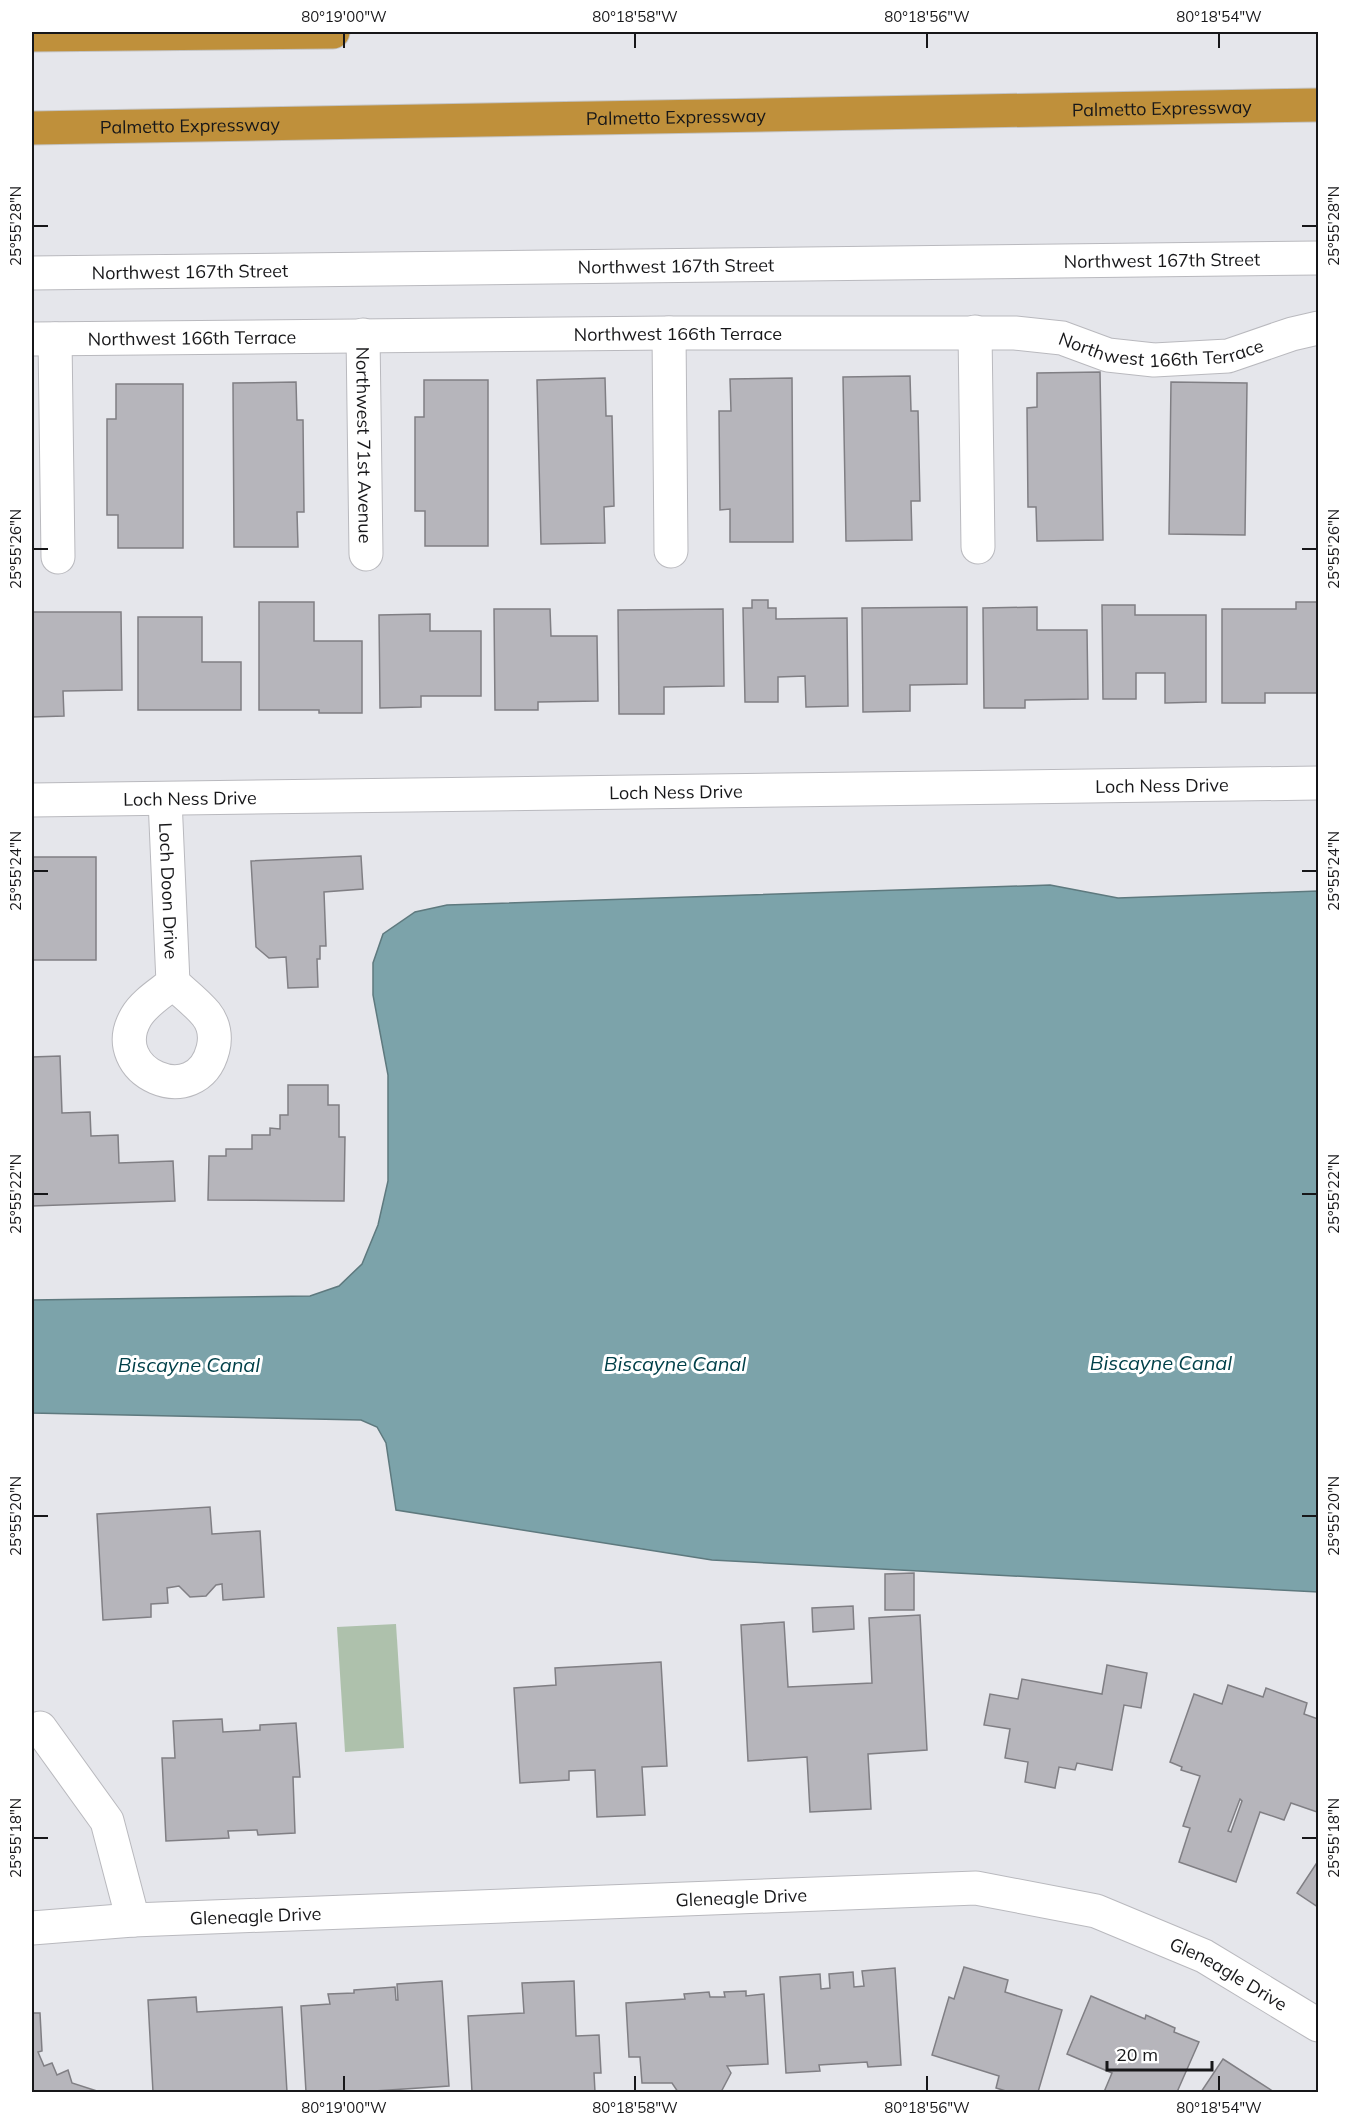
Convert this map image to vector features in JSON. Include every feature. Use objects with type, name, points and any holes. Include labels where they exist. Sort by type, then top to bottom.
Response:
[{"type":"highway","points":[[32,35],[333,32]]},
{"type":"highway","name":"Palmetto Expressway","points":[[32,128],[1318,105]]},
{"type":"street","name":"Northwest 167th Street","points":[[32,273],[1318,258]]},
{"type":"street","name":"Northwest 166th Terrace","points":[[43,339],[975,332],[1039,334],[1062,338],[1108,355],[1154,360],[1228,356],[1292,334],[1318,328]]},
{"type":"street","points":[[975,332],[978,547]]},
{"type":"street","points":[[669,333],[671,551]]},
{"type":"street","name":"Northwest 71st Avenue","points":[[363,335],[366,554]]},
{"type":"street","points":[[43,339],[58,557]]},
{"type":"street","name":"Loch Ness Drive","points":[[32,800],[1318,783]]},
{"type":"street","name":"Loch Doon Drive","points":[[165,799],[173,983]]},
{"type":"street","points":[[40,1728],[107,1821],[133,1920]]},
{"type":"street","name":"Gleneagle Drive","points":[[32,1928],[133,1920],[976,1888],[1096,1911],[1203,1956],[1318,2025]]},
{"type":"green space","points":[[396,1624],[404,1748],[345,1752],[337,1627]]},
{"type":"water","name":"Biscayne Canal","points":[[1050,885],[1118,898],[1318,891],[1318,1592],[712,1560],[396,1510],[386,1443],[377,1427],[361,1420],[32,1413],[32,1300],[310,1296],[339,1286],[362,1264],[378,1225],[388,1181],[388,1075],[373,995],[373,963],[383,934],[415,912],[447,905]]},
{"type":"building","points":[[1100,372],[1103,540],[1037,541],[1036,507],[1028,507],[1027,408],[1037,407],[1037,373]]},
{"type":"building","points":[[910,376],[911,411],[918,411],[920,501],[911,501],[912,540],[846,541],[843,377]]},
{"type":"building","points":[[605,378],[606,416],[612,416],[614,506],[604,507],[605,543],[541,544],[537,380]]},
{"type":"building","points":[[792,378],[793,542],[730,542],[730,509],[720,510],[719,411],[731,411],[730,379]]},
{"type":"building","points":[[424,380],[488,380],[488,546],[425,546],[425,511],[415,511],[415,417],[424,417]]},
{"type":"building","points":[[296,382],[297,420],[303,420],[304,512],[297,512],[298,547],[234,547],[233,383]]},
{"type":"building","points":[[1171,382],[1247,383],[1245,535],[1169,534]]},
{"type":"building","points":[[116,384],[183,384],[183,548],[118,548],[118,515],[107,515],[107,419],[116,419]]},
{"type":"building","points":[[752,600],[768,600],[768,608],[776,608],[776,619],[847,618],[848,706],[806,707],[805,676],[778,677],[778,702],[745,702],[743,608],[752,608]]},
{"type":"building","points":[[259,602],[314,602],[314,641],[362,641],[362,713],[259,710]]},
{"type":"building","points":[[1296,602],[1318,602],[1318,693],[1265,693],[1265,703],[1222,703],[1222,609],[1296,609]]},
{"type":"building","points":[[1102,605],[1135,605],[1135,615],[1206,615],[1206,702],[1165,703],[1165,673],[1136,673],[1136,699],[1103,699]]},
{"type":"building","points":[[967,607],[967,684],[910,685],[910,711],[863,712],[862,608]]},
{"type":"building","points":[[1037,607],[1037,630],[1087,630],[1088,699],[1025,700],[1025,708],[984,708],[983,608]]},
{"type":"building","points":[[494,609],[550,609],[551,636],[597,636],[598,701],[538,702],[538,710],[495,710]]},
{"type":"building","points":[[723,609],[724,686],[664,687],[664,714],[619,714],[618,610]]},
{"type":"building","points":[[32,612],[121,612],[122,690],[63,691],[64,716],[32,717]]},
{"type":"building","points":[[430,614],[430,631],[481,631],[481,696],[421,696],[421,707],[380,708],[379,615]]},
{"type":"building","points":[[138,617],[202,617],[202,662],[241,662],[241,710],[138,710]]},
{"type":"building","points":[[361,856],[363,889],[324,892],[326,946],[320,946],[320,959],[317,959],[318,987],[288,988],[286,957],[269,958],[256,947],[251,861]]},
{"type":"building","points":[[32,857],[96,857],[96,960],[32,960]]},
{"type":"building","points":[[60,1056],[62,1113],[90,1112],[91,1136],[118,1135],[119,1163],[173,1161],[175,1201],[32,1206],[32,1057]]},
{"type":"building","points":[[288,1085],[328,1085],[328,1105],[339,1105],[339,1137],[345,1137],[344,1201],[208,1200],[209,1156],[226,1156],[226,1149],[252,1149],[252,1135],[270,1135],[270,1128],[280,1129],[280,1115],[288,1115]]},
{"type":"building","points":[[210,1507],[212,1534],[260,1531],[264,1597],[223,1600],[222,1584],[216,1585],[206,1596],[190,1597],[179,1586],[167,1588],[168,1603],[151,1604],[151,1617],[103,1620],[97,1514]]},
{"type":"building","points":[[914,1573],[914,1610],[885,1610],[885,1574]]},
{"type":"building","points":[[853,1606],[854,1629],[813,1632],[812,1608]]},
{"type":"building","points":[[920,1615],[927,1750],[868,1754],[871,1809],[810,1812],[807,1757],[748,1761],[741,1625],[784,1622],[788,1687],[872,1683],[869,1618]]},
{"type":"building","points":[[661,1662],[667,1766],[642,1767],[645,1815],[597,1817],[595,1770],[569,1771],[569,1780],[520,1783],[514,1688],[556,1685],[555,1668]]},
{"type":"building","points":[[1107,1665],[1147,1673],[1141,1708],[1124,1705],[1112,1770],[1077,1763],[1075,1770],[1059,1767],[1055,1788],[1025,1782],[1028,1762],[1005,1758],[1010,1729],[984,1725],[990,1694],[1018,1699],[1022,1679],[1102,1694]]},
{"type":"building","points":[[1228,1685],[1263,1697],[1266,1688],[1307,1703],[1304,1714],[1318,1719],[1317,1812],[1291,1803],[1284,1820],[1260,1812],[1236,1882],[1179,1862],[1190,1828],[1183,1826],[1200,1776],[1181,1770],[1182,1767],[1170,1762],[1194,1694],[1222,1704]],"holes":[[[1240,1799],[1242,1801],[1231,1832],[1228,1831]]]},
{"type":"building","points":[[222,1719],[223,1732],[260,1730],[260,1725],[296,1723],[300,1777],[293,1777],[295,1833],[258,1835],[257,1830],[228,1831],[229,1838],[166,1841],[162,1758],[175,1758],[173,1721]]},
{"type":"building","points":[[1318,1861],[1318,1907],[1297,1893]]},
{"type":"building","points":[[964,1967],[1008,1980],[1005,1992],[1062,2010],[1038,2092],[1009,2092],[996,2088],[999,2076],[932,2055],[949,1997],[954,1999]]},
{"type":"building","points":[[895,1968],[901,2065],[868,2067],[867,2062],[819,2065],[820,2071],[786,2073],[780,1977],[820,1974],[821,1989],[830,1988],[829,1974],[853,1972],[854,1987],[864,1986],[862,1971]]},
{"type":"building","points":[[442,1981],[449,2086],[359,2092],[306,2092],[301,2006],[330,2004],[328,1994],[395,1987],[396,2000],[398,2000],[397,1984]]},
{"type":"building","points":[[574,1981],[576,2036],[599,2035],[601,2073],[594,2073],[595,2092],[472,2092],[468,2016],[524,2013],[522,1983]]},
{"type":"building","points":[[746,1991],[746,1996],[764,1994],[768,2064],[727,2066],[731,2073],[721,2092],[678,2092],[672,2083],[642,2083],[640,2057],[629,2057],[626,2003],[685,1999],[684,1994],[709,1992],[710,1997],[725,1997],[724,1992]]},
{"type":"building","points":[[1091,1996],[1145,2019],[1146,2015],[1175,2028],[1174,2032],[1199,2042],[1177,2092],[1104,2092],[1112,2073],[1067,2054]]},
{"type":"building","points":[[196,1997],[197,2012],[282,2007],[287,2092],[153,2092],[148,2000]]},
{"type":"building","points":[[32,2013],[40,2013],[42,2051],[38,2052],[44,2066],[52,2063],[57,2075],[68,2070],[72,2083],[100,2092],[32,2092]]},
{"type":"building","points":[[1223,2059],[1274,2092],[1201,2092]]}]
